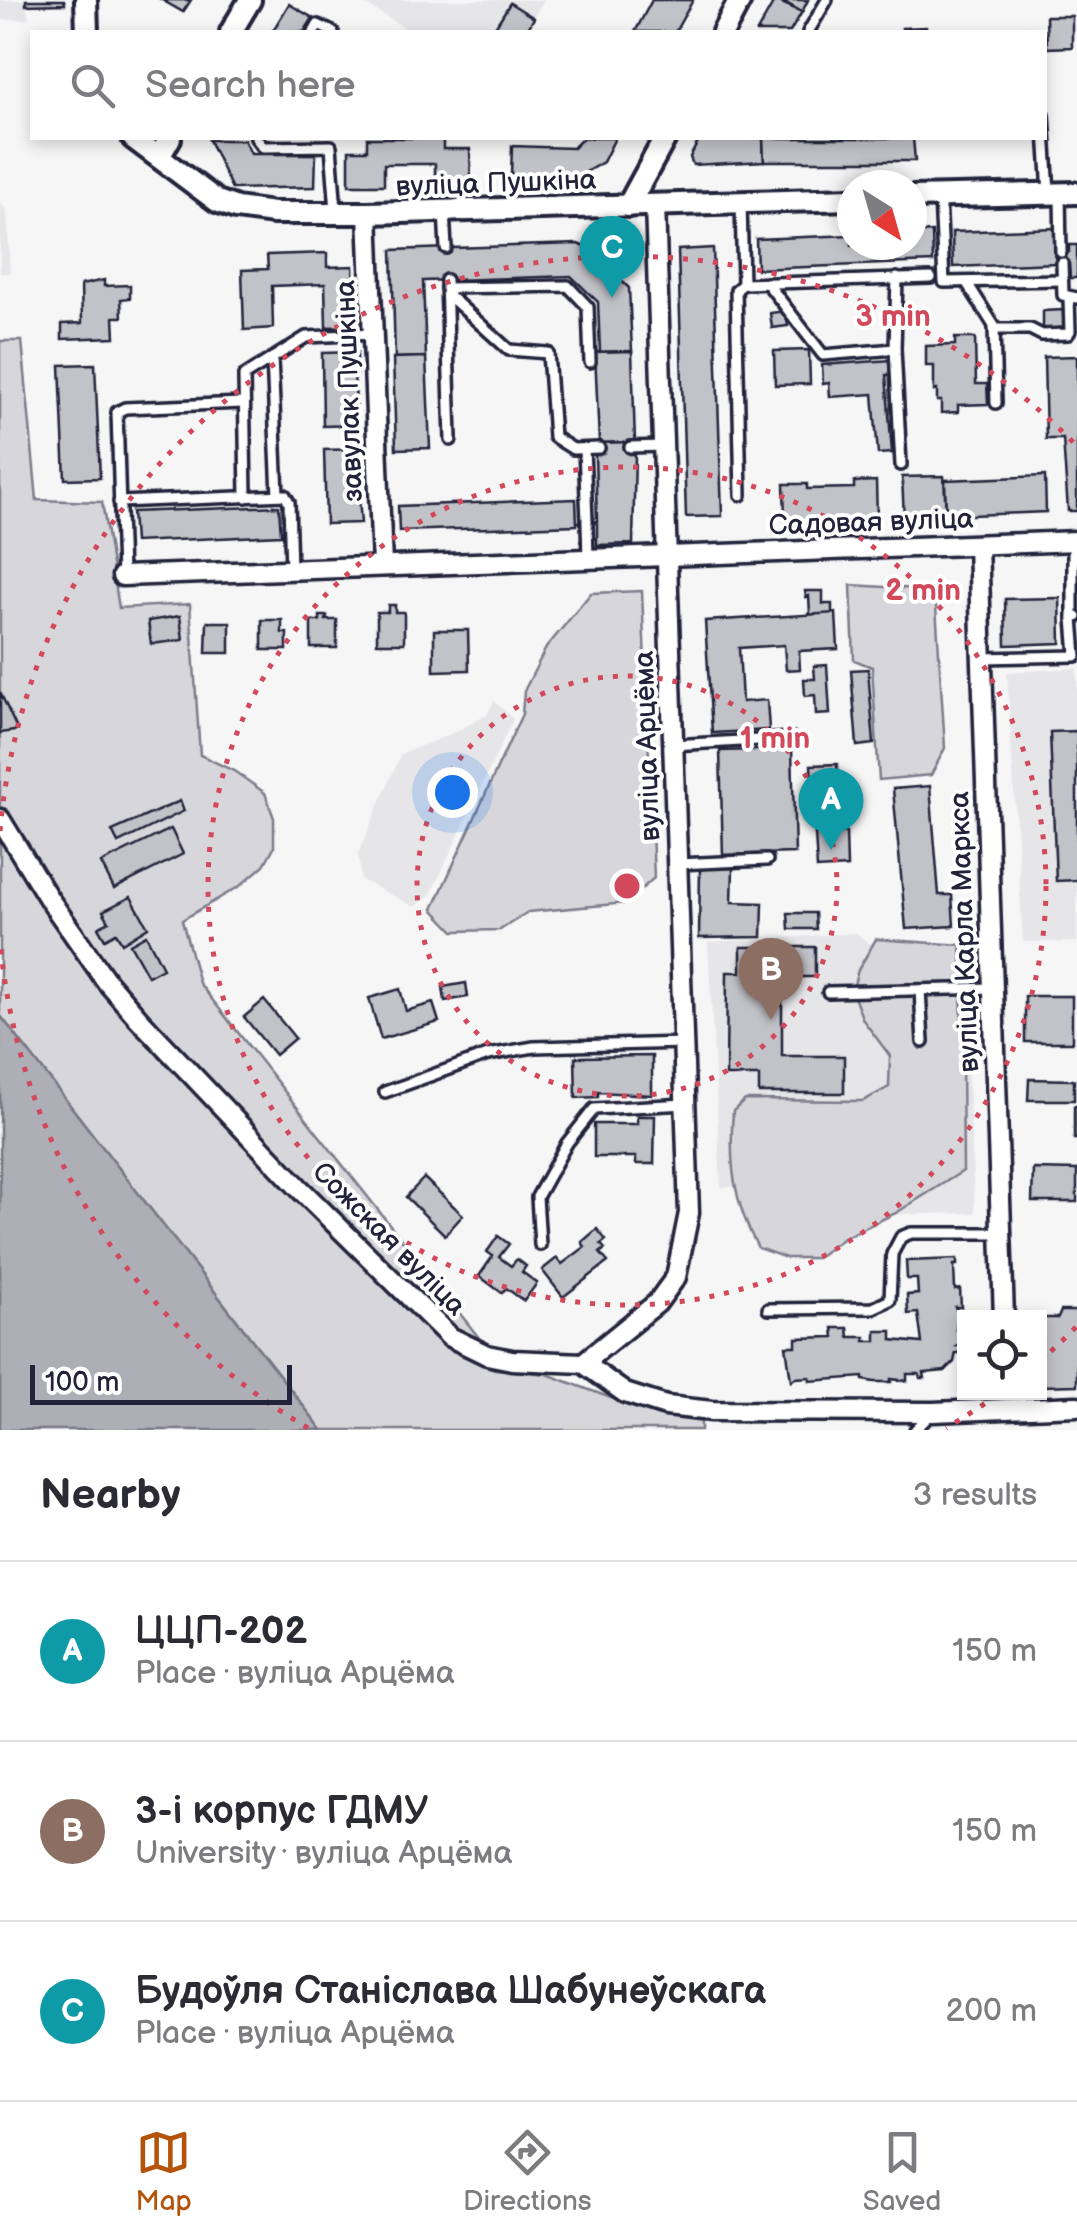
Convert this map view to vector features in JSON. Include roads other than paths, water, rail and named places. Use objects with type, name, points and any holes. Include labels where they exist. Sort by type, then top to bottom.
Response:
[{"type":"street","points":[[86,0],[86,30]]},
{"type":"street","points":[[232,30],[250,0]]},
{"type":"street","points":[[723,30],[740,0]]},
{"type":"street","name":"вуліца Пушкіна","points":[[136,140],[217,201],[272,213],[368,214],[837,199]]},
{"type":"street","points":[[158,157],[169,140]]},
{"type":"street","points":[[628,206],[664,140]]},
{"type":"street","points":[[927,197],[1062,193]]},
{"type":"street","name":"вуліца Арцёма","points":[[584,1363],[657,1303],[676,1277],[689,1214],[655,205]]},
{"type":"street","name":"завулак Пушкіна","points":[[368,214],[382,566]]},
{"type":"street","name":"Садовая вуліца","points":[[667,556],[1075,541]]},
{"type":"street","name":"вуліца Карла Маркса","points":[[978,545],[1004,1310]]},
{"type":"street","points":[[122,576],[667,556]]},
{"type":"street","name":"Сожская вуліца","points":[[0,819],[49,900],[128,1007],[300,1189],[450,1338],[488,1355],[512,1360],[584,1363]]},
{"type":"street","points":[[584,1363],[626,1393],[666,1406],[712,1411],[934,1412],[1008,1401],[1077,1406]]},
{"type":"lane","points":[[809,30],[827,0]]},
{"type":"lane","points":[[994,327],[1030,329],[1040,335],[1070,331],[1073,298],[1063,295],[1062,280],[1062,193],[1047,128]]},
{"type":"lane","points":[[258,140],[263,147],[331,142],[336,214]]},
{"type":"lane","points":[[940,197],[946,283],[1062,280]]},
{"type":"lane","points":[[741,202],[744,284]]},
{"type":"lane","points":[[444,211],[446,248]]},
{"type":"lane","points":[[897,278],[895,349],[901,465]]},
{"type":"lane","points":[[741,495],[736,290],[744,284],[931,278]]},
{"type":"lane","points":[[767,283],[823,355],[895,349]]},
{"type":"lane","points":[[967,283],[994,327],[996,404]]},
{"type":"lane","points":[[446,287],[568,286],[588,307],[590,362]]},
{"type":"lane","points":[[446,287],[451,440]]},
{"type":"lane","points":[[446,287],[509,350],[548,353],[553,435],[569,448],[599,448]]},
{"type":"lane","points":[[246,496],[242,378],[306,337],[373,334]]},
{"type":"lane","points":[[272,358],[278,495]]},
{"type":"lane","points":[[122,576],[118,410],[242,403]]},
{"type":"lane","points":[[630,448],[663,446]]},
{"type":"lane","points":[[584,449],[588,559]]},
{"type":"lane","points":[[119,502],[285,496],[289,502],[291,570]]},
{"type":"lane","points":[[981,658],[1076,656],[1075,541]]},
{"type":"lane","points":[[673,745],[792,738]]},
{"type":"lane","points":[[678,864],[767,860]]},
{"type":"lane","points":[[828,992],[992,988]]},
{"type":"lane","points":[[920,990],[923,1042]]},
{"type":"lane","points":[[384,1092],[488,1055],[534,1047],[684,1043]]},
{"type":"lane","points":[[540,1244],[537,1197],[567,1142],[594,1109],[686,1104]]},
{"type":"lane","points":[[768,1309],[873,1308],[890,1300],[892,1254],[901,1237],[912,1233],[1001,1233]]},
{"type":"lane","points":[[915,1430],[934,1412]]},
{"type":"place","name":"Будоўля Станіслава Шабунеўскага","points":[[612,298]]},
{"type":"place","name":"ЦЦП-202","points":[[831,850]]},
{"type":"place","name":"3-і корпус ГДМУ","points":[[771,1020]]}]
